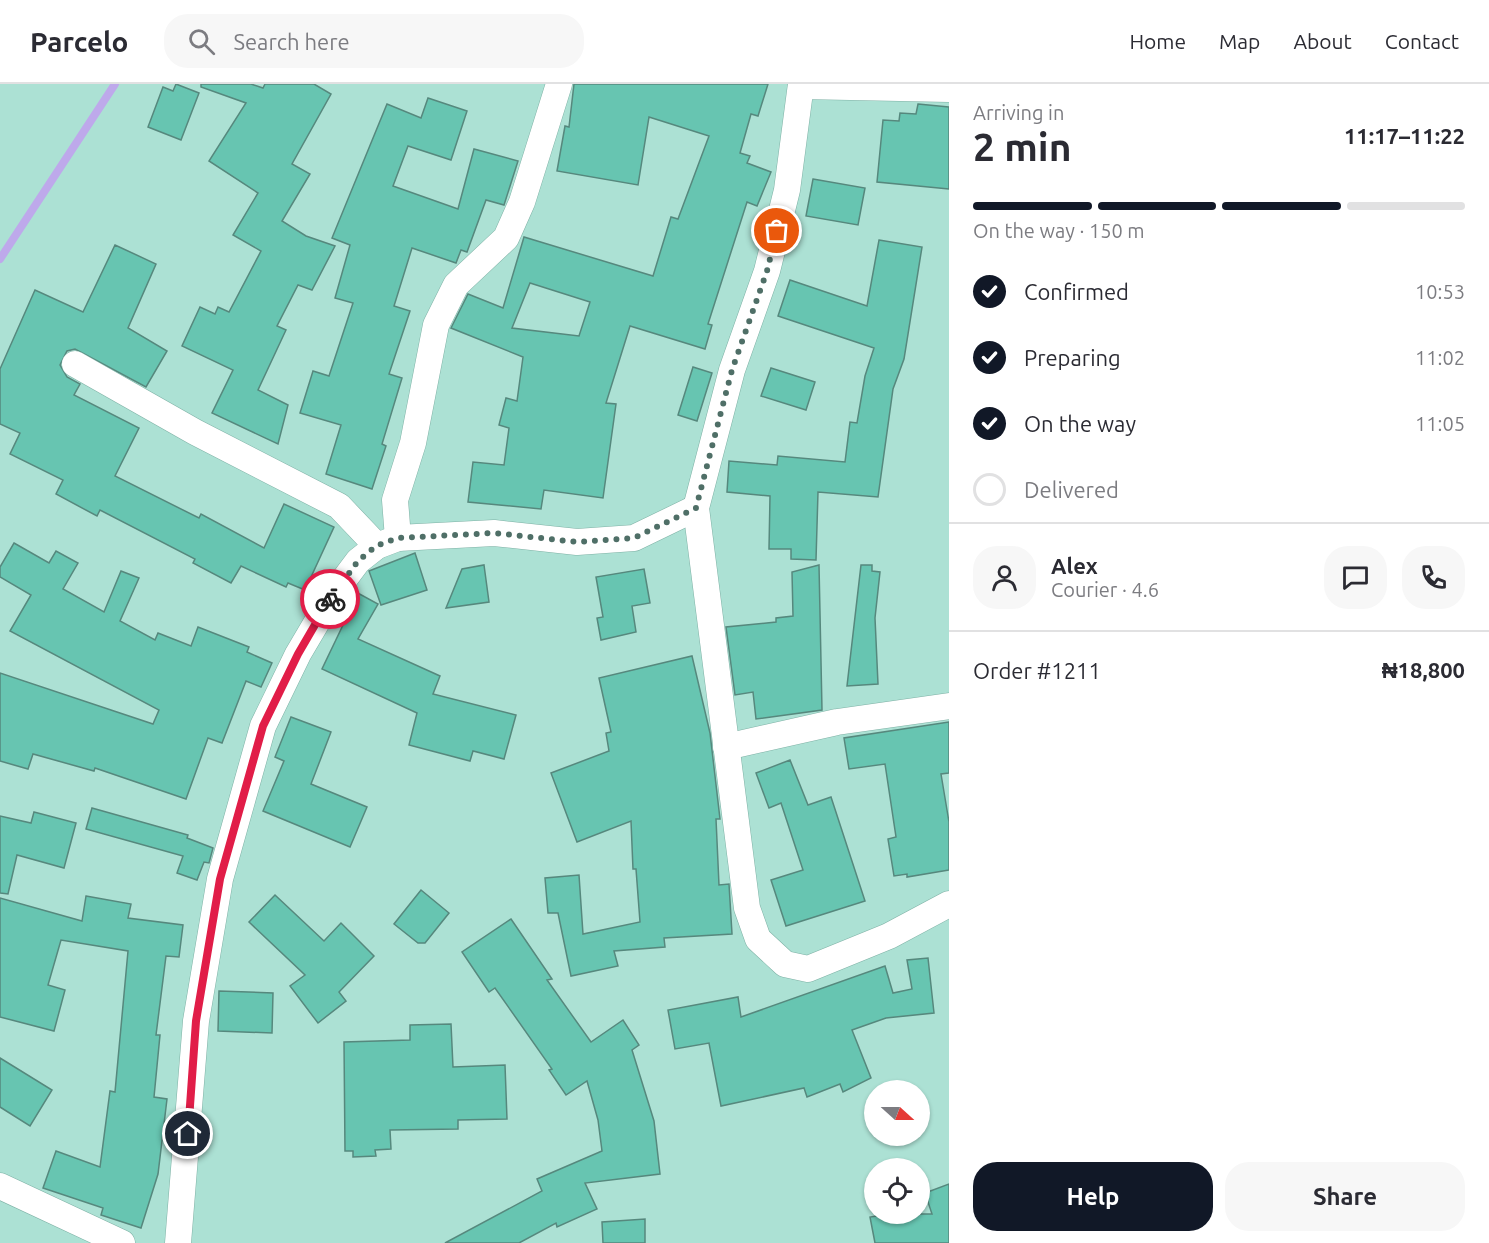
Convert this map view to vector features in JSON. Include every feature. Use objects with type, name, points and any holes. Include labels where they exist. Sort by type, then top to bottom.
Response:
[{"type":"street","points":[[387,542],[395,500],[413,443],[436,325],[456,285],[506,238],[522,202],[559,84]]},
{"type":"street","points":[[949,89],[801,85],[787,190],[767,271],[732,370],[696,508],[747,908],[758,939],[785,964],[808,969],[905,929],[949,904]]},
{"type":"street","points":[[75,364],[195,432],[339,506],[387,542]]},
{"type":"street","points":[[178,1243],[196,1021],[220,879],[260,737],[298,654],[334,593],[358,561],[387,542],[494,533],[577,542],[634,538],[696,508]]},
{"type":"street","points":[[726,747],[837,722],[949,706]]},
{"type":"street","points":[[0,1186],[122,1243]]},
{"type":"building","points":[[176,84],[199,93],[181,140],[148,127],[163,87],[173,91]]},
{"type":"building","points":[[201,84],[251,84],[263,88],[265,84],[314,84],[331,94],[292,164],[310,174],[282,221],[306,236],[335,246],[312,290],[298,285],[277,326],[286,330],[258,390],[288,405],[278,444],[212,413],[233,370],[182,346],[200,307],[215,314],[218,307],[229,312],[261,251],[233,235],[258,193],[209,161],[246,103],[201,87]]},
{"type":"building","points":[[574,84],[768,84],[758,116],[751,114],[740,153],[750,156],[747,163],[771,172],[757,206],[747,202],[708,324],[712,325],[705,349],[630,326],[606,403],[616,404],[603,498],[544,490],[541,509],[468,502],[473,462],[504,465],[509,428],[499,425],[506,398],[517,401],[523,357],[451,328],[468,294],[503,308],[524,237],[653,276],[671,217],[678,219],[709,136],[649,117],[638,185],[557,171],[565,126],[569,127]],"holes":[[[530,283],[590,302],[579,336],[512,328]]]},
{"type":"building","points":[[428,98],[467,111],[451,160],[408,146],[393,186],[458,209],[474,149],[518,161],[504,205],[486,200],[467,252],[461,250],[456,263],[412,248],[394,306],[410,311],[389,374],[402,378],[382,444],[386,446],[372,489],[326,474],[341,425],[300,413],[313,371],[329,376],[353,303],[335,298],[350,245],[332,238],[387,104],[421,118]]},
{"type":"building","points":[[918,104],[949,107],[949,189],[877,182],[883,120],[899,121],[900,113],[916,114]]},
{"type":"building","points":[[813,179],[865,188],[858,225],[806,216]]},
{"type":"building","points":[[879,240],[922,247],[904,359],[893,389],[878,497],[818,492],[816,560],[791,559],[791,549],[769,549],[770,496],[727,492],[729,461],[777,465],[778,456],[845,462],[850,422],[857,423],[865,376],[874,348],[778,316],[790,280],[867,306]]},
{"type":"building","points":[[115,245],[156,264],[128,328],[167,351],[146,387],[75,349],[67,351],[60,365],[67,377],[80,384],[74,395],[139,428],[115,476],[199,518],[201,514],[264,548],[284,504],[334,527],[305,590],[288,583],[286,587],[241,566],[231,583],[193,563],[195,559],[100,510],[97,516],[56,494],[63,480],[10,454],[20,433],[0,424],[0,369],[35,290],[83,312]]},
{"type":"building","points":[[693,367],[712,373],[697,421],[678,415]]},
{"type":"building","points":[[771,368],[815,382],[806,410],[761,396]]},
{"type":"building","points":[[14,543],[49,563],[56,551],[78,563],[63,589],[104,612],[121,571],[139,578],[120,621],[155,640],[158,633],[191,646],[198,627],[249,647],[247,652],[272,663],[261,687],[246,681],[222,743],[208,738],[186,799],[95,768],[94,771],[33,754],[28,769],[0,761],[0,673],[153,724],[159,710],[10,631],[31,595],[0,577],[0,567]]},
{"type":"building","points":[[415,553],[427,590],[381,605],[369,571]]},
{"type":"building","points":[[484,565],[489,602],[446,608],[462,569]]},
{"type":"building","points":[[819,565],[822,710],[756,719],[753,692],[735,695],[726,627],[776,622],[776,618],[793,616],[792,572]]},
{"type":"building","points":[[861,565],[872,565],[872,571],[880,572],[875,618],[878,684],[847,686]]},
{"type":"building","points":[[644,569],[650,603],[632,606],[636,632],[601,640],[597,618],[603,617],[596,577]]},
{"type":"building","points":[[354,591],[378,604],[358,639],[440,676],[433,694],[516,715],[504,759],[473,751],[470,761],[409,745],[417,713],[322,669],[343,625],[335,620]]},
{"type":"building","points":[[692,656],[710,733],[720,819],[716,819],[719,885],[729,884],[732,934],[664,938],[665,947],[614,951],[618,966],[571,976],[558,913],[548,913],[545,878],[579,875],[583,934],[640,922],[636,869],[633,869],[631,821],[577,842],[551,773],[609,751],[606,733],[611,732],[599,678]]},
{"type":"building","points":[[291,717],[331,732],[311,784],[367,807],[350,847],[263,811],[284,761],[275,757]]},
{"type":"building","points":[[949,722],[949,773],[941,774],[949,822],[949,870],[907,877],[907,874],[894,876],[888,839],[896,837],[885,764],[849,769],[844,738]]},
{"type":"building","points":[[790,760],[808,805],[831,797],[865,901],[786,926],[771,880],[803,870],[781,803],[769,808],[756,773]]},
{"type":"building","points":[[92,808],[188,835],[187,838],[213,848],[209,863],[204,862],[197,880],[177,873],[183,856],[86,829]]},
{"type":"building","points":[[34,812],[76,823],[64,868],[17,855],[8,894],[0,893],[0,816],[31,823]]},
{"type":"building","points":[[421,890],[449,913],[425,943],[418,943],[394,924]]},
{"type":"building","points":[[275,895],[324,941],[341,923],[374,956],[339,992],[346,1001],[318,1023],[290,986],[305,975],[249,922]]},
{"type":"building","points":[[86,896],[131,904],[128,918],[183,925],[179,957],[166,956],[156,1035],[160,1035],[154,1097],[167,1099],[158,1174],[141,1228],[101,1215],[103,1208],[43,1188],[56,1151],[100,1167],[110,1091],[115,1092],[128,951],[61,940],[48,985],[65,990],[54,1031],[0,1017],[0,898],[82,921]]},
{"type":"building","points":[[511,919],[552,979],[547,980],[591,1042],[623,1020],[639,1045],[632,1050],[654,1121],[660,1174],[585,1183],[597,1209],[557,1227],[556,1223],[519,1243],[445,1243],[542,1191],[537,1179],[602,1151],[598,1120],[587,1081],[566,1095],[549,1070],[552,1069],[495,988],[489,992],[462,952]]},
{"type":"building","points":[[928,958],[934,1013],[886,1018],[852,1030],[871,1078],[843,1092],[840,1084],[807,1097],[804,1088],[721,1106],[709,1043],[675,1049],[668,1010],[738,997],[741,1017],[885,966],[893,993],[912,989],[907,960]]},
{"type":"building","points":[[219,991],[273,993],[272,1033],[218,1031]]},
{"type":"building","points":[[451,1024],[453,1067],[505,1065],[507,1119],[458,1120],[458,1129],[390,1130],[391,1149],[375,1150],[376,1156],[353,1157],[353,1151],[345,1151],[344,1042],[410,1040],[410,1025]]},
{"type":"building","points":[[0,1058],[52,1090],[30,1126],[0,1107]]},
{"type":"building","points":[[949,1184],[949,1243],[875,1243],[871,1224],[930,1224],[930,1214],[932,1214],[930,1191]]},
{"type":"building","points":[[645,1219],[645,1243],[603,1243],[602,1222]]},
{"type":"waterway","points":[[0,259],[115,84]]},
{"type":"way so far","points":[[330,599],[358,561],[376,546],[398,538],[494,533],[577,542],[634,538],[696,508],[732,370],[767,271],[777,231]]},
{"type":"route","points":[[188,1134],[196,1021],[220,879],[263,726],[298,654],[330,599]]}]
